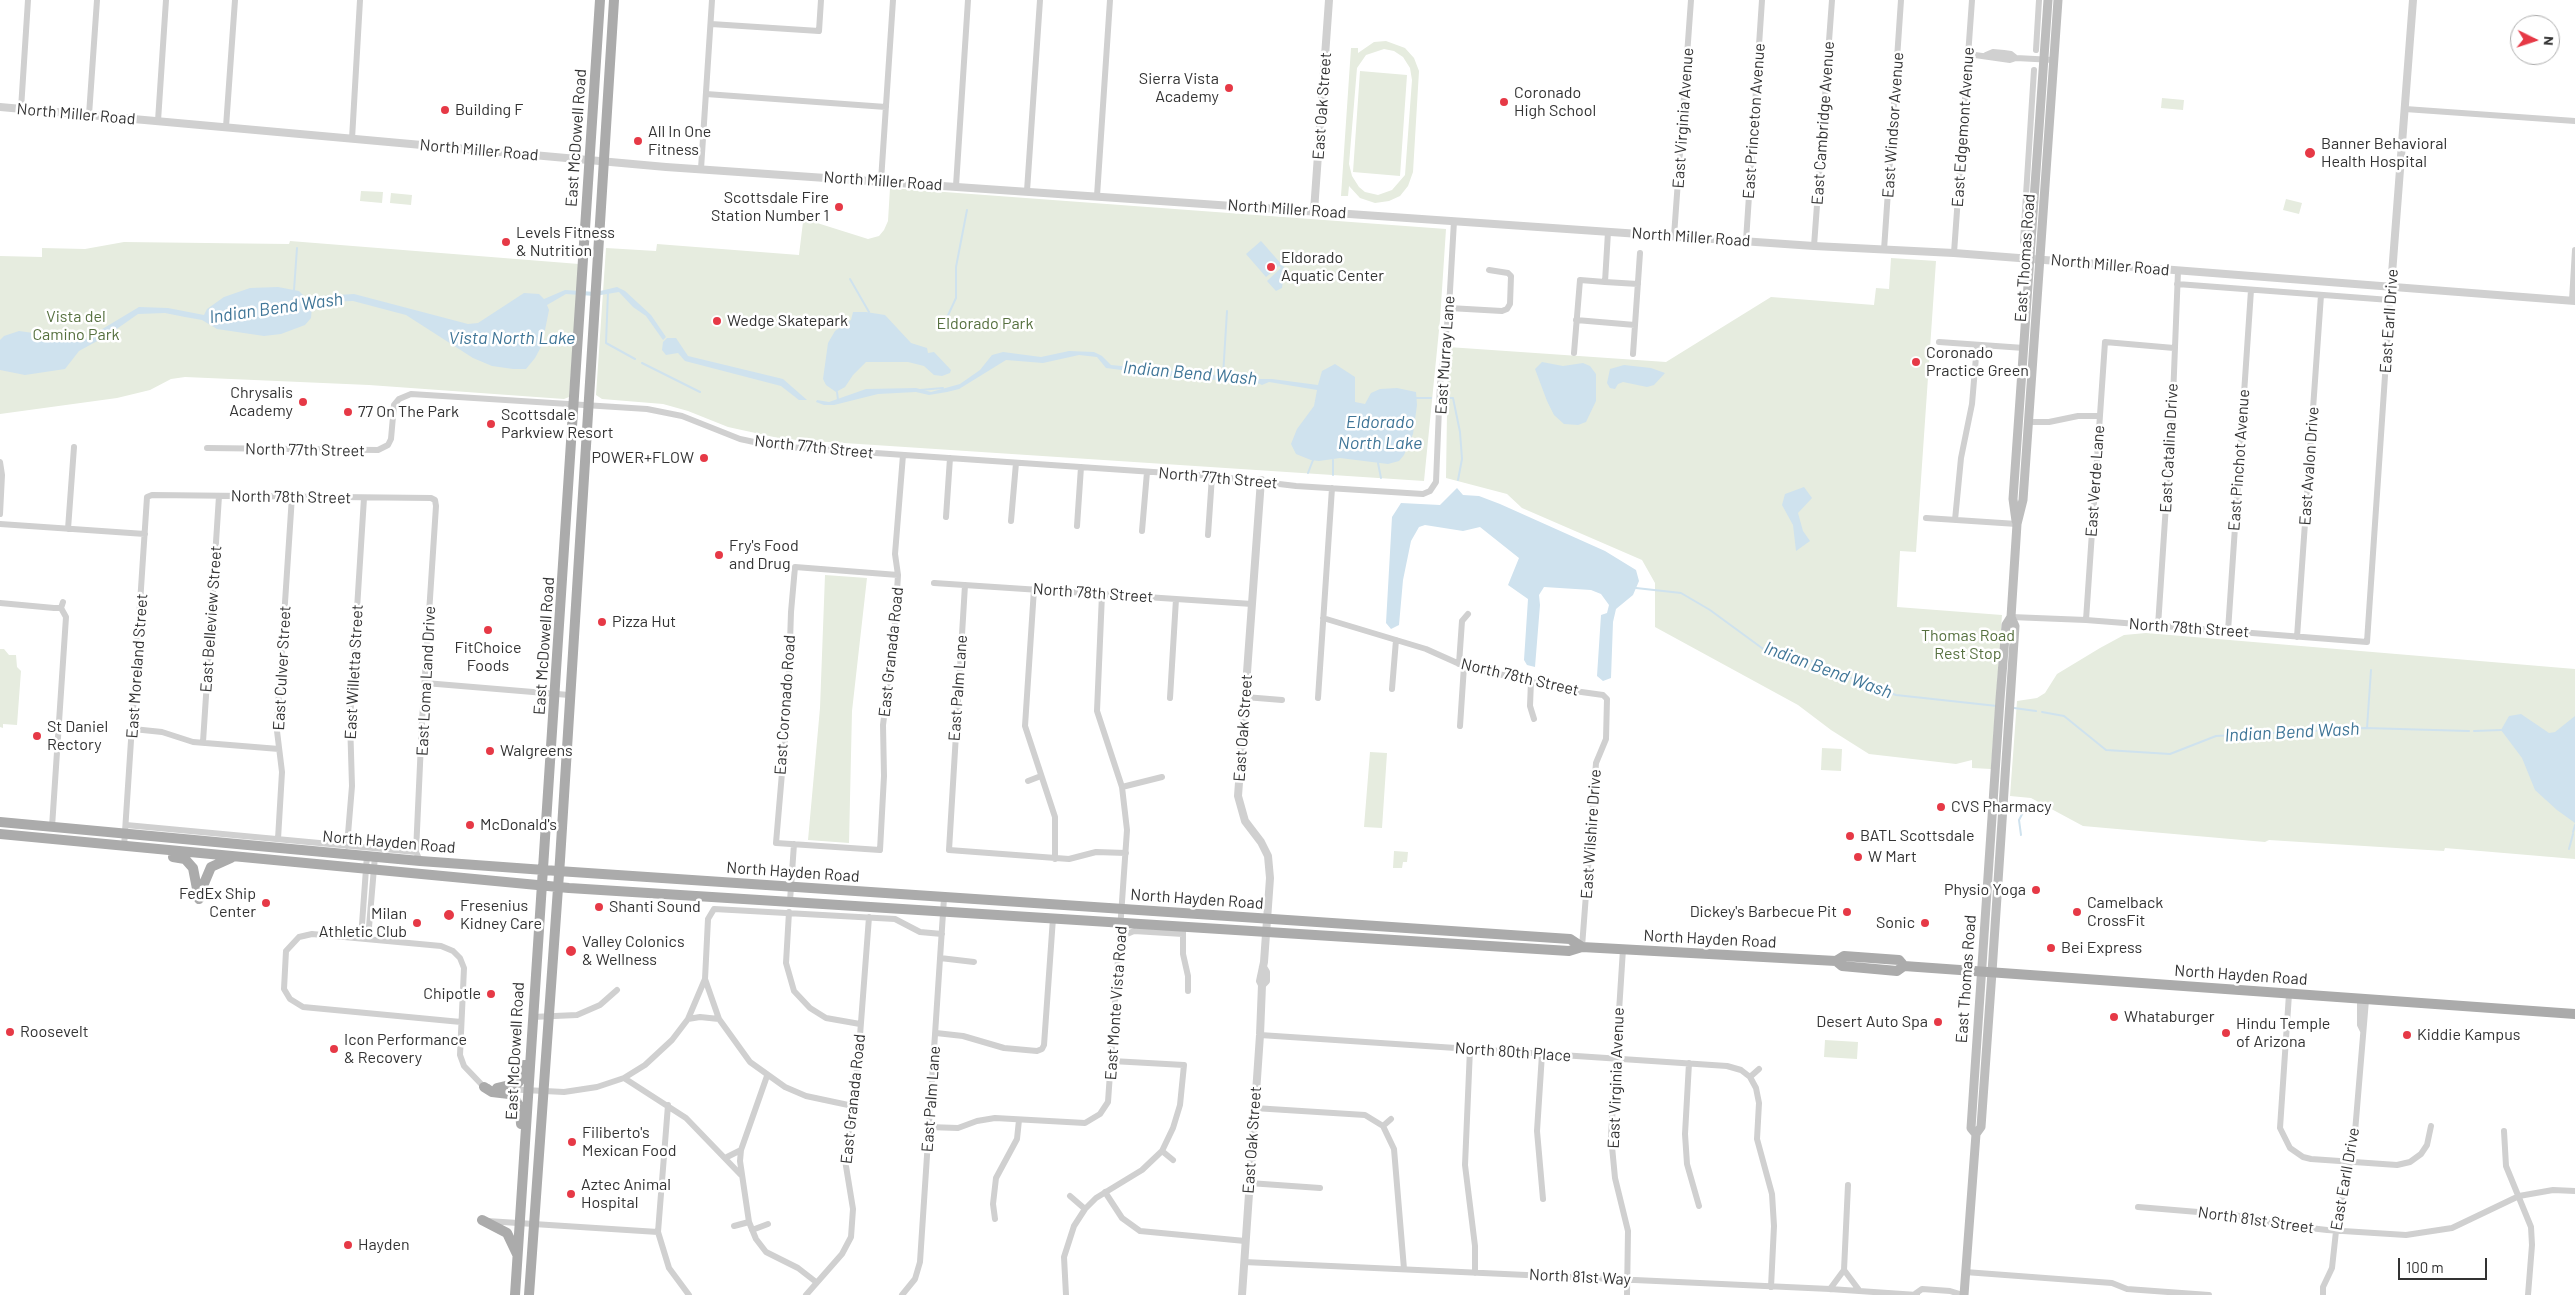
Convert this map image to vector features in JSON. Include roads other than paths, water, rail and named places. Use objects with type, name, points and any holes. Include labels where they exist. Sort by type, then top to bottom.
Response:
[{"type":"main road","name":"East McDowell Road","points":[[515,1295],[532,1016],[575,404],[600,0]]},
{"type":"main road","name":"East McDowell Road","points":[[529,1295],[614,0]]},
{"type":"main road","name":"East Thomas Road","points":[[1963,1295],[1976,1134],[1971,1128],[1987,971],[1998,889],[2015,626],[2011,617],[2017,524],[2023,500],[2029,422],[2035,259],[2030,202],[2038,83],[2044,60],[2041,34],[2048,0]]},
{"type":"main road","name":"East Thomas Road","points":[[2017,524],[2013,499],[2024,348],[2035,259],[2058,0]]},
{"type":"main road","name":"East Thomas Road","points":[[1987,971],[1989,865],[1995,769],[2006,625],[2011,617]]},
{"type":"main road","points":[[1993,806],[1997,813],[1995,857],[1999,866]]},
{"type":"main road","name":"North Hayden Road","points":[[0,822],[52,827],[126,830],[203,841],[371,856],[418,856],[542,870],[1570,939],[1582,946]]},
{"type":"main road","name":"North Hayden Road","points":[[0,834],[541,886],[1122,921],[1183,930],[1266,932],[1569,951],[1582,946],[1836,961],[1846,966],[1897,971],[1904,966],[1987,971],[2575,1014]]},
{"type":"main road","points":[[202,854],[203,841]]},
{"type":"main road","points":[[156,850],[169,857],[188,861],[195,872],[199,899],[202,884],[211,867],[236,857]]},
{"type":"main road","points":[[1989,865],[1998,889]]},
{"type":"main road","points":[[1414,929],[1414,942]]},
{"type":"main road","name":"North Hayden Road","points":[[1836,961],[1844,956],[1873,957],[1899,960],[1904,966]]},
{"type":"main road","points":[[1846,966],[1851,963],[1870,963],[1873,957]]},
{"type":"main road","points":[[497,1088],[514,1086],[521,1080],[525,1048],[531,1038]]},
{"type":"main road","points":[[484,1087],[492,1092],[509,1094],[518,1101],[523,1172]]},
{"type":"main road","points":[[482,1220],[507,1233],[518,1257]]},
{"type":"street","points":[[21,109],[28,0]]},
{"type":"street","points":[[90,115],[97,0]]},
{"type":"street","points":[[158,121],[166,0]]},
{"type":"street","points":[[226,127],[235,0]]},
{"type":"street","points":[[352,139],[360,0]]},
{"type":"street","points":[[701,169],[712,0]]},
{"type":"street","points":[[711,24],[819,30],[822,0]]},
{"type":"street","points":[[881,181],[893,0]]},
{"type":"street","points":[[956,186],[968,0]]},
{"type":"street","points":[[1027,191],[1040,0]]},
{"type":"street","points":[[1097,196],[1110,0]]},
{"type":"street","name":"East Oak Street","points":[[1314,211],[1330,0]]},
{"type":"street","name":"East Virginia Avenue","points":[[1674,236],[1691,0]]},
{"type":"street","name":"East Princeton Avenue","points":[[1746,241],[1762,0]]},
{"type":"street","name":"East Cambridge Avenue","points":[[1814,246],[1832,0]]},
{"type":"street","name":"East Windsor Avenue","points":[[1884,250],[1901,0]]},
{"type":"street","name":"East Edgemont Avenue","points":[[1954,254],[1972,0]]},
{"type":"street","name":"East Thomas Road","points":[[2036,50],[2041,34],[2039,0]]},
{"type":"street","name":"East Earll Drive","points":[[2367,642],[2390,300],[2413,0]]},
{"type":"street","points":[[2041,34],[2055,35]]},
{"type":"street","points":[[1968,54],[1986,55],[2010,60],[2016,58],[2054,60]]},
{"type":"street","name":"East Thomas Road","points":[[2034,70],[2038,83]]},
{"type":"street","points":[[2038,83],[2052,84]]},
{"type":"street","points":[[706,94],[886,107]]},
{"type":"street","name":"North Miller Road","points":[[0,107],[604,162],[1814,246],[2035,259],[2573,301]]},
{"type":"street","points":[[2405,109],[2575,121]]},
{"type":"street","name":"East Thomas Road","points":[[2023,242],[2030,202]]},
{"type":"street","name":"East Murray Lane","points":[[1433,489],[1438,469],[1440,384],[1449,308],[1454,221]]},
{"type":"street","points":[[1605,282],[1608,232]]},
{"type":"street","points":[[2573,301],[2575,250]]},
{"type":"street","points":[[1633,354],[1640,253]]},
{"type":"street","points":[[1449,308],[1502,311],[1507,309],[1510,304],[1511,276],[1508,272],[1489,270]]},
{"type":"street","name":"East Catalina Drive","points":[[2158,626],[2173,398],[2178,271]]},
{"type":"street","points":[[1574,354],[1580,280],[1638,284]]},
{"type":"street","name":"North Miller Road","points":[[2177,284],[2390,300]]},
{"type":"street","name":"East Pinchot Avenue","points":[[2228,631],[2251,290]]},
{"type":"street","name":"East Avalon Drive","points":[[2297,637],[2321,295]]},
{"type":"street","points":[[1576,320],[1635,325]]},
{"type":"street","points":[[1939,342],[2024,348]]},
{"type":"street","name":"East Verde Lane","points":[[2086,620],[2105,342],[2174,348]]},
{"type":"street","points":[[1955,520],[1961,458],[1972,404],[1977,345]]},
{"type":"street","name":"North 77th Street","points":[[207,448],[378,450],[388,445],[391,439],[394,406],[399,399],[411,394],[648,410],[682,416],[732,436],[766,445],[1212,476],[1261,480],[1296,486],[1418,495],[1433,489]]},
{"type":"street","points":[[2029,422],[2049,422],[2078,416],[2100,416]]},
{"type":"street","points":[[68,529],[74,447]]},
{"type":"street","name":"East Granada Road","points":[[794,844],[880,850],[884,776],[883,724],[894,639],[898,575],[895,554],[903,455]]},
{"type":"street","points":[[946,517],[950,458]]},
{"type":"street","points":[[0,462],[2,475],[0,514]]},
{"type":"street","points":[[1011,521],[1016,463]]},
{"type":"street","points":[[1077,526],[1081,467]]},
{"type":"street","points":[[1142,530],[1146,472]]},
{"type":"street","points":[[1208,535],[1212,476]]},
{"type":"street","name":"East Oak Street","points":[[1242,1295],[1262,985],[1266,981],[1266,972],[1263,967],[1270,878],[1268,856],[1261,842],[1245,821],[1239,803],[1261,480]]},
{"type":"street","points":[[1318,698],[1332,488]]},
{"type":"street","name":"North 78th Street","points":[[147,497],[152,494],[431,498],[435,500]]},
{"type":"street","name":"East Belleview Street","points":[[204,742],[219,496]]},
{"type":"street","name":"East Culver Street","points":[[278,839],[282,772],[279,749],[278,710],[292,496]]},
{"type":"street","name":"East Moreland Street","points":[[124,847],[147,497]]},
{"type":"street","name":"East Willetta Street","points":[[348,846],[352,774],[350,720],[364,498]]},
{"type":"street","name":"East Loma Land Drive","points":[[418,856],[435,500]]},
{"type":"street","points":[[1926,518],[2017,524]]},
{"type":"street","points":[[0,524],[145,534]]},
{"type":"street","name":"East Coronado Road","points":[[794,844],[776,842],[788,703],[791,612],[795,567],[898,575]]},
{"type":"street","name":"North 78th Street","points":[[934,583],[1252,604]]},
{"type":"street","name":"East Palm Lane","points":[[965,585],[949,850],[1055,859]]},
{"type":"street","points":[[1034,589],[1025,726],[1055,817],[1055,859],[1075,859],[1096,852],[1126,854]]},
{"type":"street","name":"East Monte Vista Road","points":[[1019,1120],[1086,1123],[1100,1114],[1108,1102],[1122,921],[1126,818],[1122,787],[1097,711],[1102,594]]},
{"type":"street","points":[[1170,698],[1176,599]]},
{"type":"street","points":[[0,603],[62,605],[66,616],[52,827]]},
{"type":"street","points":[[1460,726],[1462,621],[1468,614]]},
{"type":"street","name":"North 78th Street","points":[[2011,617],[2086,620],[2367,642]]},
{"type":"street","name":"North 78th Street","points":[[1323,618],[1426,649],[1462,665],[1565,690],[1603,695]]},
{"type":"street","points":[[1392,689],[1396,640]]},
{"type":"street","points":[[1531,681],[1530,706],[1534,719]]},
{"type":"street","points":[[425,683],[569,695]]},
{"type":"street","name":"East Wilshire Drive","points":[[1582,946],[1596,763],[1606,739],[1608,702],[1603,695]]},
{"type":"street","points":[[1245,697],[1282,700]]},
{"type":"street","points":[[133,729],[154,730],[183,740],[279,749]]},
{"type":"street","points":[[1028,781],[1041,776]]},
{"type":"street","points":[[1122,787],[1162,777]]},
{"type":"street","name":"North Hayden Road","points":[[126,830],[278,839],[418,856]]},
{"type":"street","points":[[790,901],[794,844]]},
{"type":"street","points":[[364,938],[371,856]]},
{"type":"street","name":"East Palm Lane","points":[[902,1295],[915,1279],[920,1262],[944,898]]},
{"type":"street","points":[[461,1022],[303,1007],[290,999],[284,989],[285,955],[289,946],[299,938],[320,935],[445,947],[460,958],[464,968],[460,1055],[464,1066],[484,1087],[543,1091],[579,1090],[624,1078],[645,1065],[672,1040],[688,1019],[705,980],[710,912],[721,908],[895,919],[920,932],[942,934]]},
{"type":"street","points":[[789,912],[786,963],[794,991],[810,1008],[826,1018],[860,1024]]},
{"type":"street","name":"East Granada Road","points":[[806,1295],[842,1254],[850,1237],[853,1209],[844,1160],[853,1106],[868,917]]},
{"type":"street","points":[[936,1033],[963,1036],[1004,1048],[1036,1051],[1042,1049],[1053,918]]},
{"type":"street","points":[[1183,930],[1188,991]]},
{"type":"street","name":"North Hayden Road","points":[[1120,937],[1134,931],[1183,930]]},
{"type":"street","name":"East Virginia Avenue","points":[[1623,949],[1614,1059],[1611,1136],[1615,1178],[1628,1232],[1628,1295]]},
{"type":"street","points":[[940,958],[974,962]]},
{"type":"street","points":[[705,980],[719,1019],[750,1062],[767,1076],[785,1087],[806,1096],[853,1106]]},
{"type":"street","points":[[532,1016],[577,1015],[600,1005],[617,990]]},
{"type":"street","points":[[2290,994],[2280,1128],[2290,1148],[2303,1157],[2397,1165],[2410,1162],[2420,1154],[2427,1144],[2431,1126]]},
{"type":"street","name":"East Earll Drive","points":[[2323,1295],[2323,1287],[2332,1268],[2336,1230],[2351,1162],[2363,1031],[2366,1026],[2363,1000]]},
{"type":"street","points":[[688,1019],[700,1017],[719,1019]]},
{"type":"street","name":"North 80th Place","points":[[1260,1035],[1688,1063],[1735,1068],[1750,1077]]},
{"type":"street","points":[[1470,1049],[1465,1165],[1475,1246],[1475,1273]]},
{"type":"street","points":[[1542,1054],[1538,1131],[1543,1199]]},
{"type":"street","points":[[1066,1295],[1063,1268],[1066,1247],[1074,1226],[1085,1209],[1106,1192],[1142,1170],[1162,1151],[1174,1128],[1180,1105],[1184,1066],[1112,1061]]},
{"type":"street","points":[[1688,1063],[1684,1134],[1687,1164],[1698,1206]]},
{"type":"street","points":[[1759,1069],[1750,1077],[1758,1096],[1757,1139],[1770,1184],[1774,1210],[1771,1287]]},
{"type":"street","points":[[767,1076],[741,1150],[741,1175],[750,1222],[760,1246],[766,1252],[798,1268],[816,1282]]},
{"type":"street","points":[[624,1078],[686,1118],[741,1175]]},
{"type":"street","points":[[668,1105],[658,1232],[669,1268],[689,1295]]},
{"type":"street","points":[[1254,1108],[1365,1116],[1383,1126],[1390,1137],[1394,1149],[1404,1269]]},
{"type":"street","points":[[928,1127],[958,1128],[988,1118],[1019,1120],[1017,1139],[996,1178],[993,1204],[995,1219]]},
{"type":"street","points":[[1383,1126],[1391,1119]]},
{"type":"street","points":[[2504,1131],[2506,1166],[2529,1218],[2532,1237],[2528,1295]]},
{"type":"street","points":[[725,1158],[741,1150]]},
{"type":"street","points":[[1162,1151],[1173,1160]]},
{"type":"street","points":[[1249,1183],[1320,1188]]},
{"type":"street","points":[[1830,1289],[1844,1270],[1848,1185]]},
{"type":"street","name":"North 81st Street","points":[[2138,1207],[2244,1216],[2284,1225],[2406,1235],[2452,1228],[2519,1196],[2552,1190],[2575,1191]]},
{"type":"street","points":[[1106,1192],[1122,1218],[1140,1231],[1153,1234],[1245,1241]]},
{"type":"street","points":[[1070,1196],[1085,1209]]},
{"type":"street","points":[[482,1220],[658,1232]]},
{"type":"street","points":[[734,1226],[750,1222]]},
{"type":"street","points":[[752,1230],[768,1224]]},
{"type":"street","name":"North 81st Way","points":[[1244,1262],[1916,1294],[1922,1289],[1950,1291],[1963,1295]]},
{"type":"street","points":[[1844,1270],[1859,1290]]},
{"type":"street","points":[[1966,1272],[2112,1283],[2128,1289],[2209,1295]]},
{"type":"water","points":[[1261,241],[1290,274],[1283,281],[1282,288],[1276,291],[1267,281],[1281,268],[1279,266],[1266,277],[1246,254]]},
{"type":"water","name":"Vista North Lake","points":[[278,287],[299,291],[305,297],[354,294],[468,324],[478,323],[524,293],[539,294],[544,299],[565,290],[596,292],[617,287],[625,291],[651,315],[666,337],[663,340],[646,316],[633,307],[619,292],[595,296],[566,294],[547,305],[549,310],[542,345],[535,358],[526,369],[513,369],[492,366],[473,358],[406,315],[353,301],[325,302],[312,307],[311,318],[305,325],[281,334],[264,336],[217,329],[202,320],[165,313],[138,314],[108,335],[79,351],[65,369],[25,375],[0,370],[0,340],[4,336],[19,331],[84,340],[139,307],[168,308],[204,315],[207,309],[224,297],[250,288]]},
{"type":"water","points":[[853,312],[885,315],[911,343],[927,348],[928,353],[934,352],[951,370],[950,373],[942,376],[934,375],[924,366],[908,362],[866,362],[853,375],[845,387],[836,392],[826,385],[823,379],[828,343],[835,331],[851,320]]},
{"type":"water","points":[[667,338],[676,338],[688,356],[783,379],[807,400],[799,400],[781,386],[685,361],[678,353],[666,355],[662,350],[663,342]]},
{"type":"water","name":"Eldorado North Lake","points":[[1069,351],[1094,352],[1102,356],[1111,365],[1272,379],[1318,385],[1322,371],[1335,364],[1355,377],[1355,402],[1365,404],[1371,393],[1380,389],[1397,388],[1416,392],[1417,405],[1413,434],[1404,455],[1399,461],[1388,464],[1340,458],[1319,461],[1311,460],[1296,454],[1291,444],[1297,429],[1314,406],[1317,390],[1269,382],[1262,385],[1255,382],[1182,378],[1106,368],[1097,357],[1079,355],[1043,363],[1006,360],[959,389],[947,392],[929,395],[916,392],[878,394],[834,405],[824,405],[816,402],[817,400],[829,402],[866,389],[916,388],[931,392],[960,384],[980,370],[992,355],[1003,352],[1041,357]]},
{"type":"water","points":[[1542,362],[1563,366],[1583,363],[1590,366],[1596,374],[1596,401],[1586,422],[1578,425],[1564,424],[1554,415],[1535,369]]},
{"type":"water","points":[[1624,365],[1651,368],[1665,373],[1654,385],[1647,387],[1623,382],[1618,384],[1615,389],[1610,388],[1607,383],[1610,369]]},
{"type":"water","points":[[1804,487],[1812,498],[1798,513],[1803,531],[1810,541],[1796,551],[1793,525],[1782,505],[1785,494]]},
{"type":"water","points":[[1457,488],[1463,495],[1479,496],[1500,504],[1605,551],[1636,570],[1639,581],[1633,595],[1616,609],[1613,622],[1611,678],[1603,681],[1597,676],[1601,615],[1607,613],[1609,605],[1601,594],[1591,590],[1544,587],[1539,595],[1540,605],[1535,667],[1527,665],[1524,660],[1528,599],[1508,585],[1519,558],[1480,527],[1463,531],[1425,525],[1419,527],[1411,541],[1403,580],[1399,625],[1391,629],[1386,623],[1392,517],[1401,503],[1440,505]]},
{"type":"water","points":[[2521,714],[2549,733],[2555,732],[2575,716],[2575,823],[2535,790],[2522,758],[2501,730],[2509,716]]},
{"type":"waterway","points":[[944,324],[956,298],[956,267],[967,210]]},
{"type":"waterway","points":[[294,290],[297,248]]},
{"type":"waterway","points":[[850,279],[869,312]]},
{"type":"waterway","points":[[608,292],[606,343],[635,359]]},
{"type":"waterway","points":[[1223,376],[1227,311]]},
{"type":"waterway","points":[[642,363],[700,392]]},
{"type":"waterway","name":"Indian Bend Wash","points":[[920,390],[943,388]]},
{"type":"waterway","points":[[837,392],[838,400]]},
{"type":"waterway","name":"Indian Bend Wash","points":[[1416,398],[1431,398]]},
{"type":"waterway","name":"Indian Bend Wash","points":[[1447,398],[1453,398],[1460,432],[1462,459],[1458,480]]},
{"type":"waterway","points":[[1308,473],[1313,460]]},
{"type":"waterway","points":[[1333,460],[1333,475]]},
{"type":"waterway","points":[[1378,463],[1381,478]]},
{"type":"waterway","name":"Indian Bend Wash","points":[[1636,588],[1681,593],[1710,610],[1766,651],[1803,657],[1827,669],[1896,695],[1997,706]]},
{"type":"waterway","points":[[2367,728],[2371,670]]},
{"type":"waterway","name":"Indian Bend Wash","points":[[2014,708],[2036,711]]},
{"type":"waterway","name":"Indian Bend Wash","points":[[2042,712],[2064,716],[2106,750],[2170,754],[2216,736],[2365,728],[2469,731]]},
{"type":"waterway","name":"Indian Bend Wash","points":[[2474,731],[2501,730]]},
{"type":"waterway","points":[[2021,835],[2019,820],[2027,805]]},
{"type":"waterway","points":[[2573,832],[2575,825]]},
{"type":"waterway","points":[[2569,849],[2573,834]]},
{"type":"place","name":"Sierra Vista Academy","points":[[1229,88]]},
{"type":"place","name":"Coronado High School","points":[[1504,102]]},
{"type":"place","name":"Building F","points":[[445,110]]},
{"type":"place","name":"All In One Fitness","points":[[638,141]]},
{"type":"place","name":"Banner Behavioral Health Hospital","points":[[2310,153]]},
{"type":"place","name":"Scottsdale Fire Station Number 1","points":[[839,207]]},
{"type":"place","name":"Levels Fitness & Nutrition","points":[[506,242]]},
{"type":"place","name":"Eldorado Aquatic Center","points":[[1271,267]]},
{"type":"place","name":"Wedge Skatepark","points":[[717,321]]},
{"type":"place","name":"Coronado Practice Green","points":[[1916,362]]},
{"type":"place","name":"Chrysalis Academy","points":[[303,402]]},
{"type":"place","name":"77 On The Park","points":[[348,412]]},
{"type":"place","name":"Scottsdale Parkview Resort","points":[[491,424]]},
{"type":"place","name":"POWER+FLOW","points":[[704,458]]},
{"type":"place","name":"Fry's Food and Drug","points":[[719,555]]},
{"type":"place","name":"Pizza Hut","points":[[602,622]]},
{"type":"place","name":"FitChoice Foods","points":[[488,630]]},
{"type":"place","name":"St Daniel Rectory","points":[[37,736]]},
{"type":"place","name":"Walgreens","points":[[490,751]]},
{"type":"place","name":"CVS Pharmacy","points":[[1941,807]]},
{"type":"place","name":"McDonald's","points":[[470,825]]},
{"type":"place","name":"BATL Scottsdale","points":[[1850,836]]},
{"type":"place","name":"W Mart","points":[[1858,857]]},
{"type":"place","name":"Physio Yoga","points":[[2036,890]]},
{"type":"place","name":"FedEx Ship Center","points":[[266,903]]},
{"type":"place","name":"Shanti Sound","points":[[599,907]]},
{"type":"place","name":"Dickey's Barbecue Pit","points":[[1847,912]]},
{"type":"place","name":"Camelback CrossFit","points":[[2077,912]]},
{"type":"place","name":"Fresenius Kidney Care","points":[[449,915]]},
{"type":"place","name":"Milan Athletic Club","points":[[417,923]]},
{"type":"place","name":"Sonic","points":[[1925,923]]},
{"type":"place","name":"Bei Express","points":[[2051,948]]},
{"type":"place","name":"Valley Colonics & Wellness","points":[[571,951]]},
{"type":"place","name":"Chipotle","points":[[491,994]]},
{"type":"place","name":"Whataburger","points":[[2114,1017]]},
{"type":"place","name":"Desert Auto Spa","points":[[1938,1022]]},
{"type":"place","name":"Roosevelt","points":[[10,1032]]},
{"type":"place","name":"Hindu Temple of Arizona","points":[[2226,1033]]},
{"type":"place","name":"Kiddie Kampus","points":[[2407,1035]]},
{"type":"place","name":"Icon Performance & Recovery","points":[[334,1049]]},
{"type":"place","name":"Filiberto's Mexican Food","points":[[572,1142]]},
{"type":"place","name":"Aztec Animal Hospital","points":[[571,1194]]},
{"type":"place","name":"Hayden","points":[[348,1245]]},
{"type":"park label","name":"Eldorado Park","points":[[985,324]]},
{"type":"park label","name":"Vista del Camino Park","points":[[76,326]]},
{"type":"park label","name":"Thomas Road Rest Stop","points":[[1968,645]]}]
